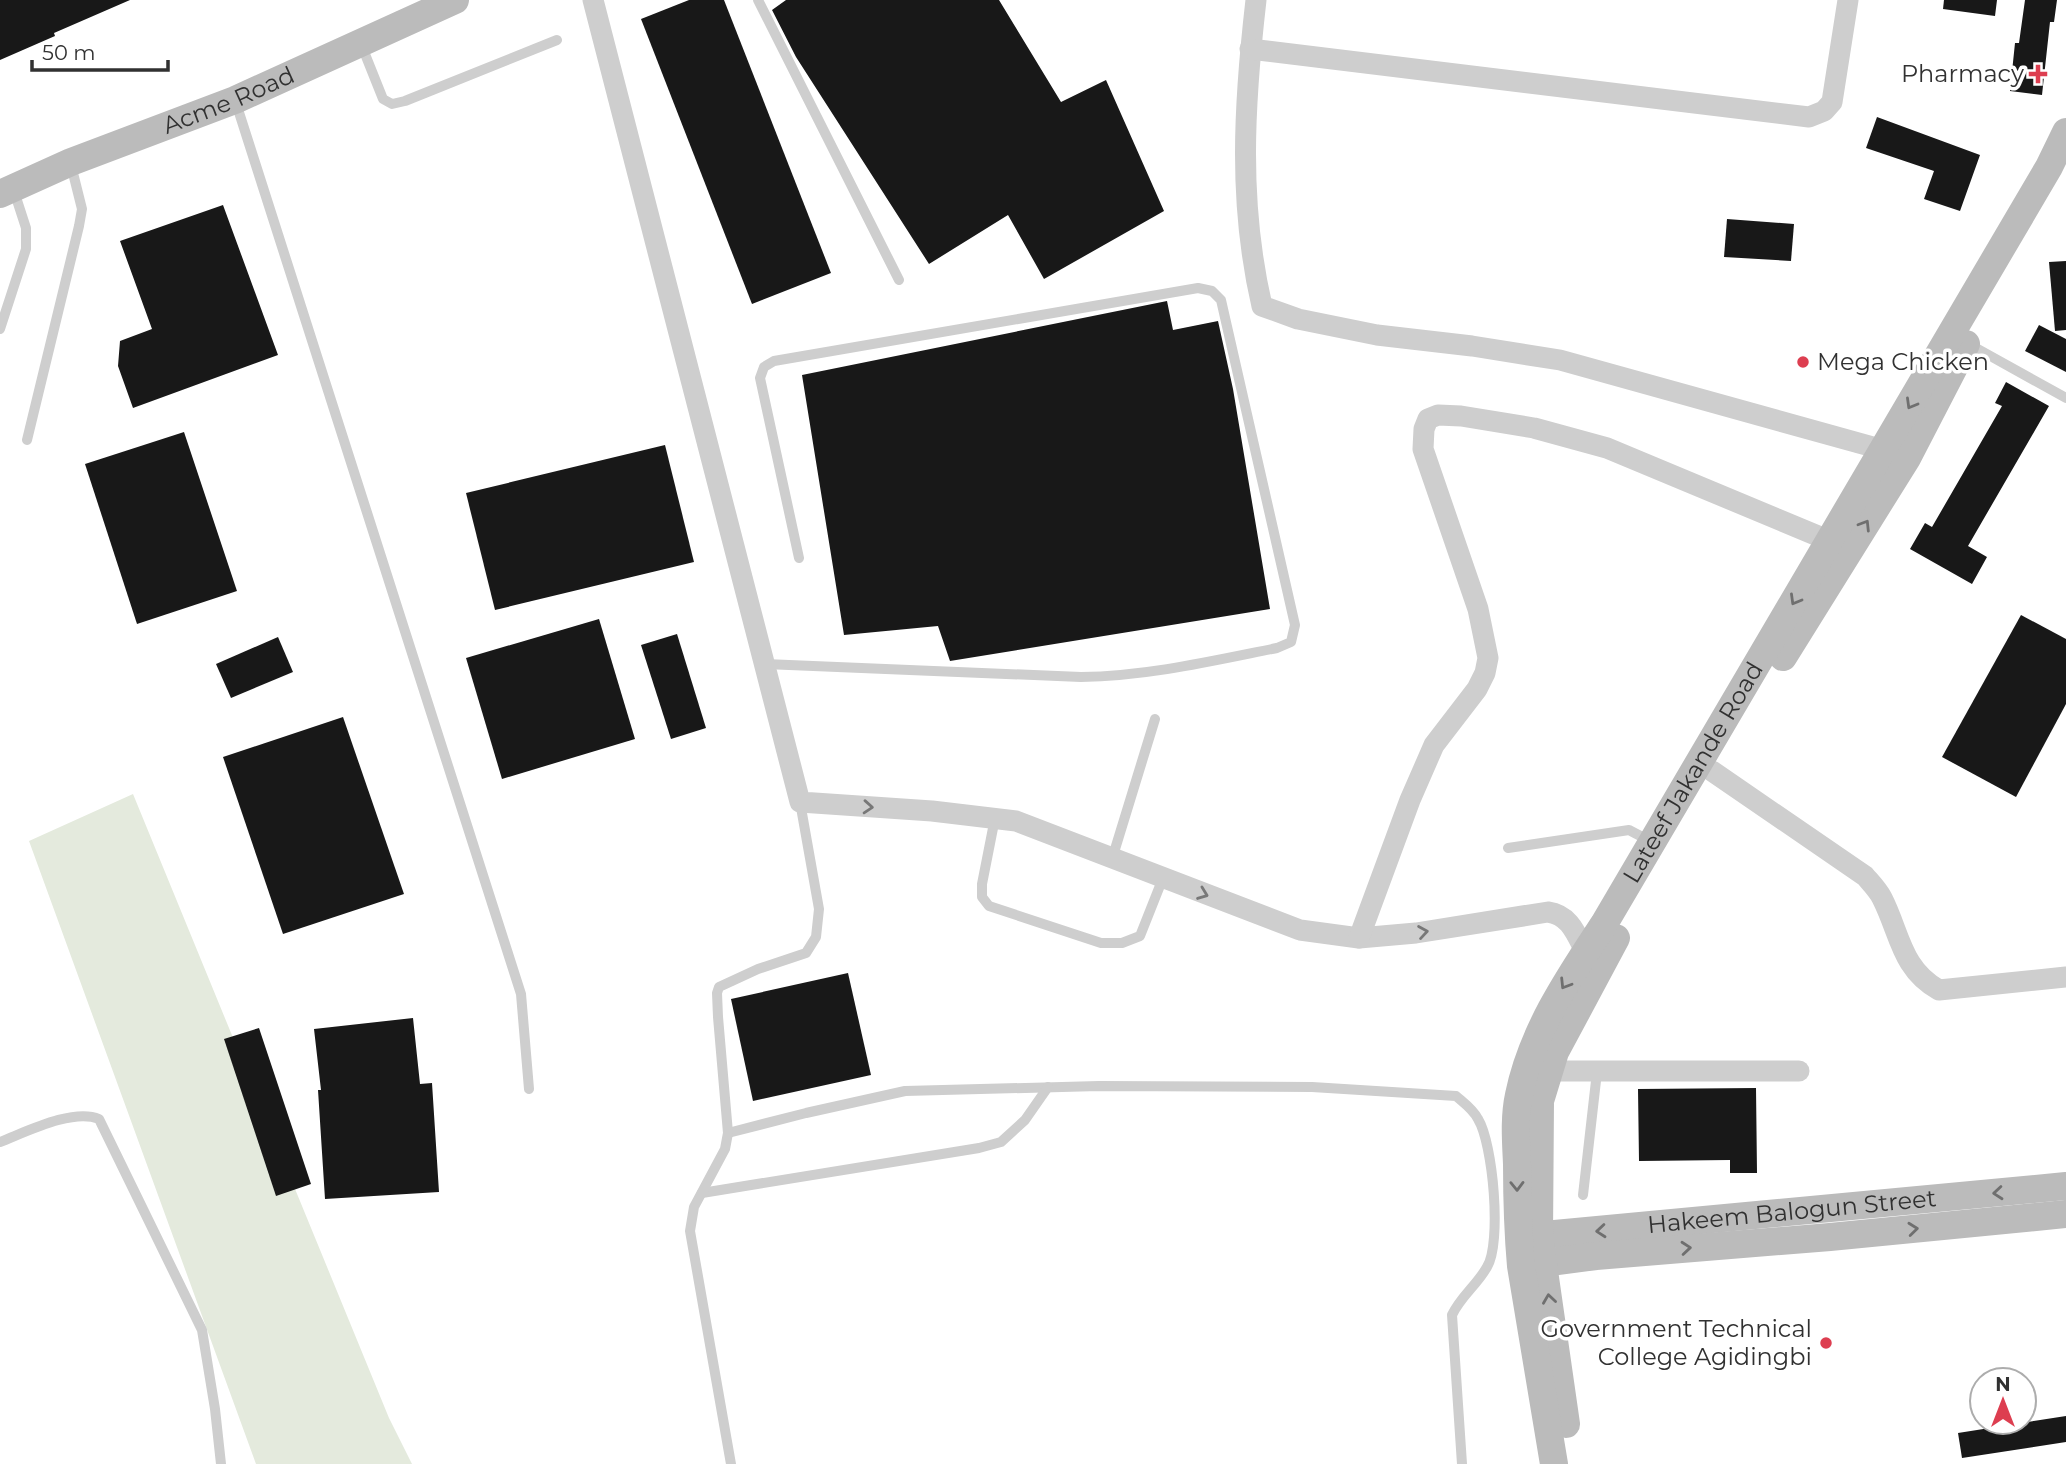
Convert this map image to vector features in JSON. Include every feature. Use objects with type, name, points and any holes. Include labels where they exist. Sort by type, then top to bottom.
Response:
[{"type":"main road","name":"Acme Road","points":[[7,191],[71,162],[235,100],[455,0]]},
{"type":"main road","name":"Lateef Jakande Road","points":[[1554,1464],[1516,1118],[1519,1094],[1534,1043],[1557,998],[1653,842],[1884,450],[2049,167],[2066,132]]},
{"type":"main road","name":"Lateef Jakande Road","points":[[1572,1464],[1530,1251],[1540,1101],[1555,1052],[1593,978],[1712,771],[1907,458],[1967,343],[2066,173]]},
{"type":"main road","name":"Hakeem Balogun Street","points":[[1530,1251],[1829,1209],[2066,1186]]},
{"type":"main road","points":[[1829,1209],[1830,1237]]},
{"type":"main road","name":"Hakeem Balogun Street","points":[[1530,1251],[1595,1256],[2066,1214]]},
{"type":"street","points":[[593,0],[800,802],[932,811],[1016,821],[1300,930],[1359,938],[1416,933],[1548,912],[1559,913],[1568,920],[1586,953]]},
{"type":"street","points":[[1256,0],[1245,115],[1245,195],[1255,277],[1262,306],[1298,318],[1377,335],[1560,359],[1884,450]]},
{"type":"street","points":[[1250,50],[1809,117],[1824,111],[1832,102],[1848,0]]},
{"type":"street","points":[[1359,938],[1410,800],[1434,745],[1477,690],[1485,673],[1488,657],[1478,609],[1423,449],[1424,429],[1428,419],[1438,415],[1461,416],[1534,428],[1607,448],[1830,541]]},
{"type":"street","points":[[1712,771],[1865,876],[1881,895],[1909,965],[1922,981],[1939,990],[2066,977]]},
{"type":"street","points":[[1549,1071],[1799,1070]]},
{"type":"lane","points":[[758,0],[899,280]]},
{"type":"lane","points":[[361,44],[383,99],[391,104],[405,101],[557,40]]},
{"type":"lane","points":[[235,100],[521,994],[529,1088]]},
{"type":"lane","points":[[27,440],[82,209],[71,162]]},
{"type":"lane","points":[[0,329],[26,249],[27,236],[7,191]]},
{"type":"lane","points":[[765,664],[1082,677],[1119,676],[1150,673],[1277,648],[1291,642],[1294,625],[1221,300],[1212,291],[1198,288],[774,361],[764,367],[760,378],[799,558]]},
{"type":"lane","points":[[1967,343],[2066,398]]},
{"type":"lane","points":[[1112,859],[1155,719]]},
{"type":"lane","points":[[731,1464],[692,1256],[690,1219],[725,1149],[728,1133],[718,1017],[719,988],[758,969],[806,953],[816,937],[819,909],[800,802]]},
{"type":"lane","points":[[995,818],[982,884],[982,897],[989,906],[1101,943],[1122,943],[1140,936],[1163,878]]},
{"type":"lane","points":[[1508,848],[1629,830],[1653,842]]},
{"type":"lane","points":[[1584,1195],[1597,1072]]},
{"type":"lane","points":[[728,1133],[905,1091],[1048,1087],[1312,1087],[1456,1096],[1479,1120],[1486,1136],[1496,1224],[1495,1248],[1488,1267],[1458,1302],[1452,1315],[1462,1464]]},
{"type":"lane","points":[[702,1193],[1001,1142],[1026,1120],[1048,1087]]},
{"type":"lane","points":[[0,1142],[79,1116],[91,1115],[99,1119],[202,1330],[215,1409],[220,1464]]},
{"type":"shaded area","points":[[133,794],[389,1418],[412,1464],[256,1464],[29,841]]},
{"type":"building","points":[[0,0],[130,0],[0,60]]},
{"type":"building","points":[[689,0],[724,0],[831,273],[752,304],[641,19]]},
{"type":"building","points":[[786,0],[999,0],[1061,102],[1106,80],[1164,211],[1044,279],[1008,215],[929,264],[796,57],[772,10]]},
{"type":"building","points":[[1944,0],[1997,0],[1995,16],[1943,9]]},
{"type":"building","points":[[2025,0],[2057,0],[2054,22],[2050,22],[2042,95],[2010,91],[2015,43],[2019,43]]},
{"type":"building","points":[[1877,117],[1980,155],[1960,211],[1924,199],[1934,171],[1866,148]]},
{"type":"building","points":[[223,205],[278,355],[133,408],[118,366],[120,341],[152,329],[120,241]]},
{"type":"building","points":[[1727,219],[1794,224],[1791,261],[1724,257]]},
{"type":"building","points":[[2066,261],[2066,330],[2055,331],[2049,262]]},
{"type":"building","points":[[1167,301],[1173,330],[1218,321],[1233,389],[1270,609],[950,661],[938,626],[844,635],[802,375]]},
{"type":"building","points":[[2039,325],[2066,339],[2066,372],[2025,351]]},
{"type":"building","points":[[2006,382],[2049,406],[1968,546],[1987,557],[1972,584],[1910,549],[1925,523],[1932,527],[2002,406],[1995,403]]},
{"type":"building","points":[[184,432],[237,591],[137,624],[85,464]]},
{"type":"building","points":[[665,445],[694,562],[495,610],[466,493]]},
{"type":"building","points":[[2021,615],[2066,639],[2066,704],[2016,797],[1942,757]]},
{"type":"building","points":[[599,619],[635,739],[502,779],[466,658]]},
{"type":"building","points":[[677,634],[706,728],[671,739],[641,645]]},
{"type":"building","points":[[278,637],[293,672],[231,698],[216,664]]},
{"type":"building","points":[[343,717],[404,894],[283,934],[223,757]]},
{"type":"building","points":[[848,973],[871,1075],[753,1101],[731,999]]},
{"type":"building","points":[[413,1018],[420,1084],[432,1083],[439,1192],[325,1199],[318,1090],[321,1090],[314,1029]]},
{"type":"building","points":[[259,1028],[311,1184],[276,1196],[224,1039]]},
{"type":"building","points":[[1756,1088],[1757,1173],[1730,1173],[1730,1160],[1639,1161],[1638,1089]]},
{"type":"building","points":[[2066,1416],[2066,1442],[1962,1458],[1958,1433],[1968,1431],[1968,1436],[2038,1436],[2038,1420]]},
{"type":"place","name":"Pharmacy","points":[[2038,74]]},
{"type":"place","name":"Mega Chicken","points":[[1803,362]]},
{"type":"place","name":"Government Technical College Agidingbi","points":[[1826,1343]]}]
